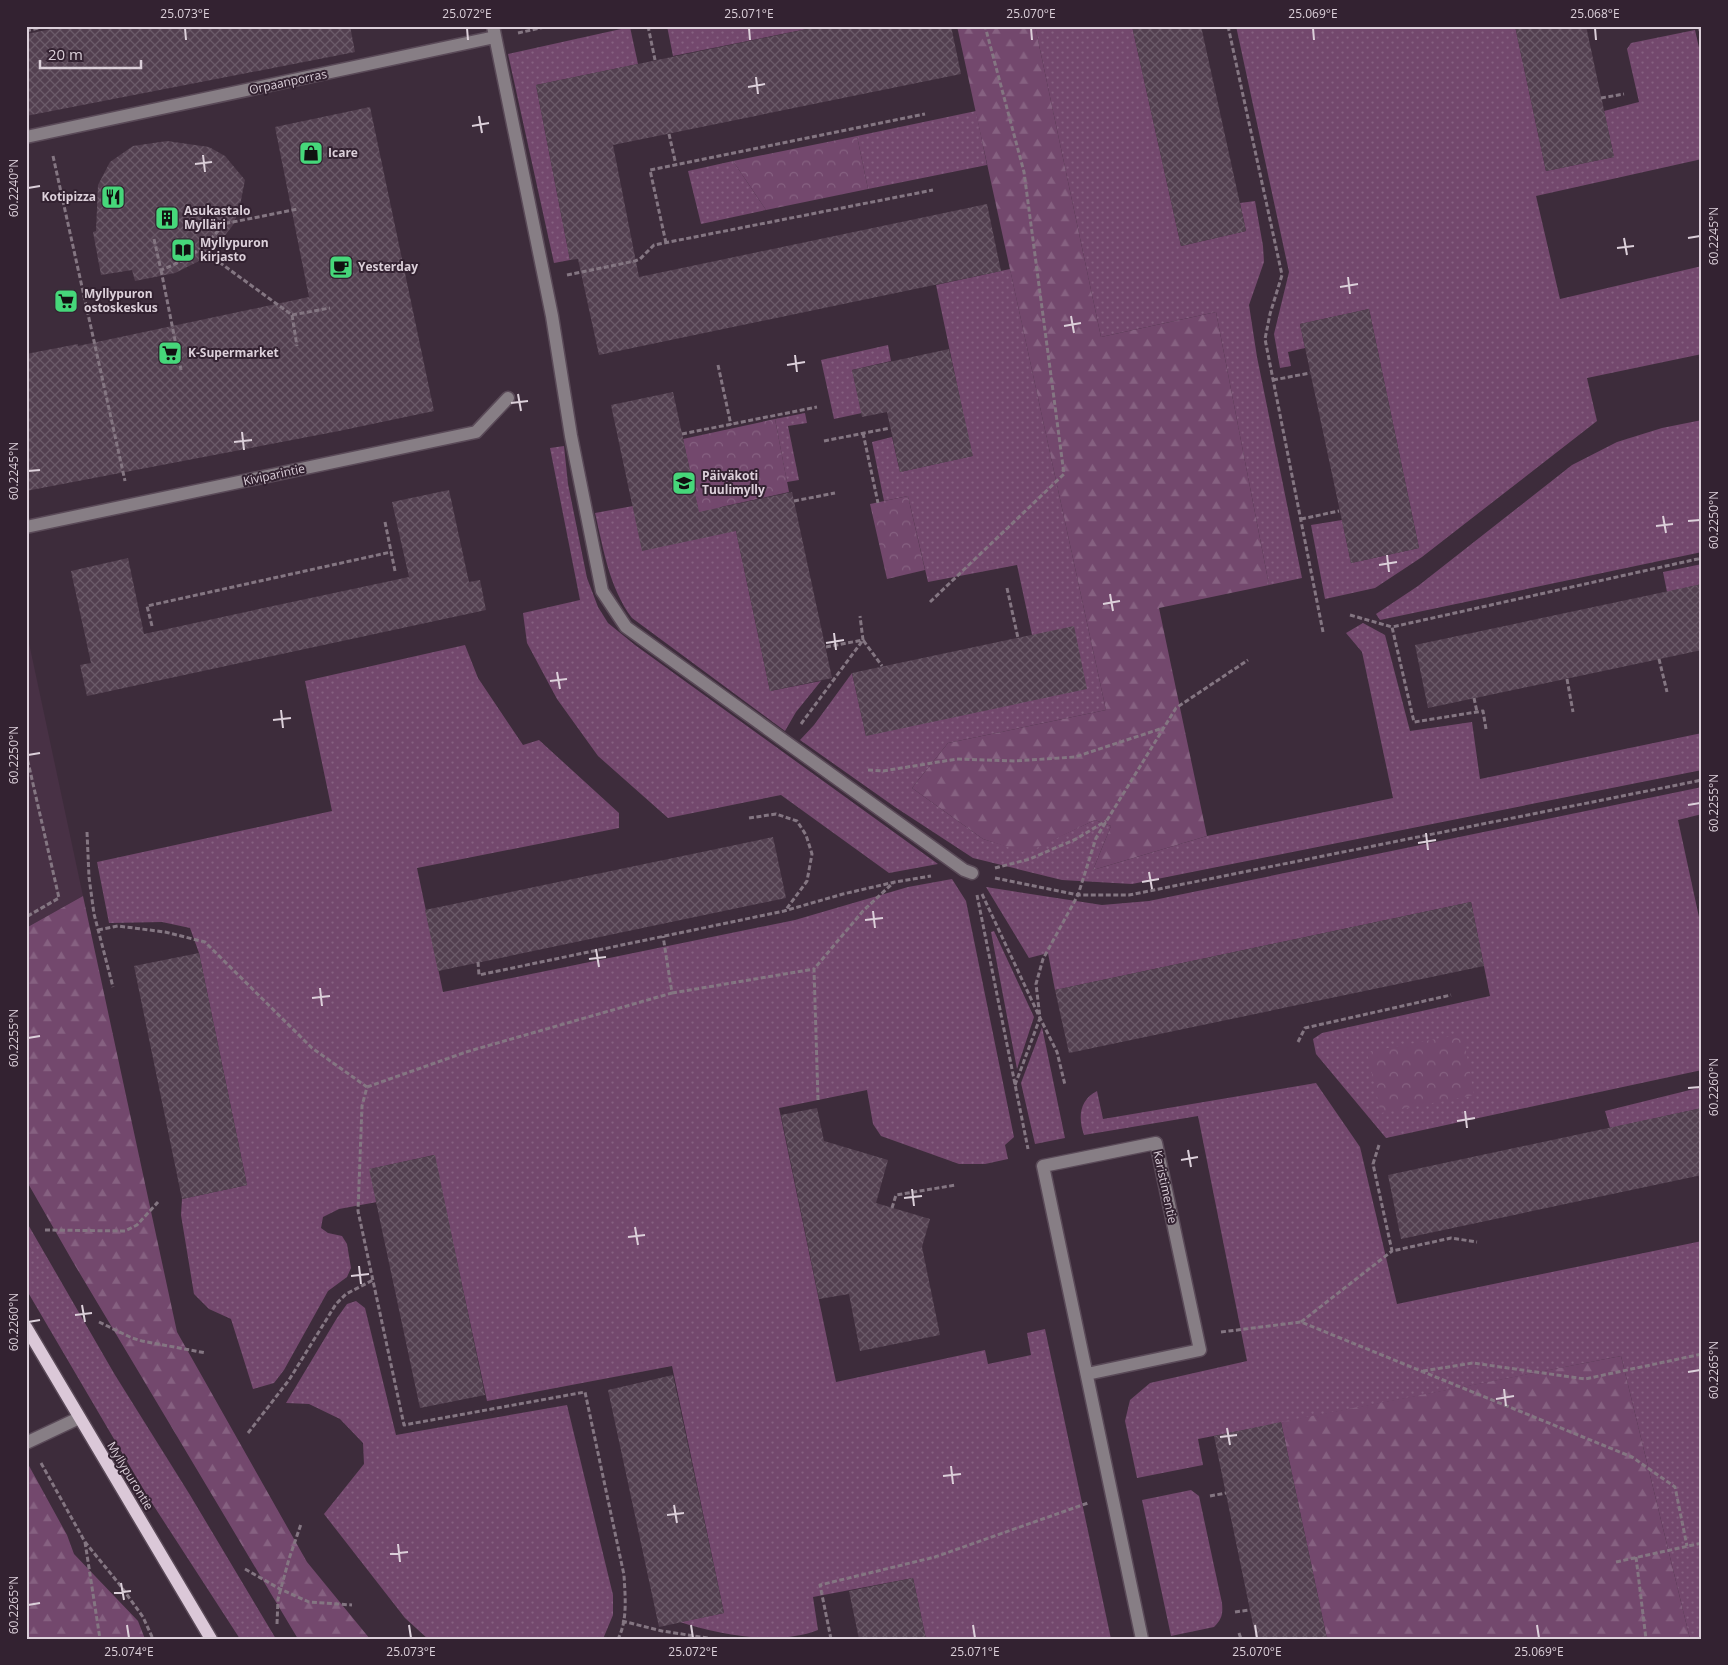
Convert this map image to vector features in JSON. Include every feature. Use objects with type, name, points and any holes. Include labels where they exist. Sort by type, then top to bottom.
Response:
[{"type":"main road","name":"Myllypurontie","points":[[26,1327],[211,1639]]},
{"type":"street","name":"Orpaanporras","points":[[26,138],[494,32]]},
{"type":"street","points":[[494,32],[544,279],[571,436],[602,591],[626,627],[968,872]]},
{"type":"street","name":"Kiviparintie","points":[[26,527],[476,432],[508,398]]},
{"type":"street","name":"Karistimentie","points":[[1043,1166],[1156,1143],[1200,1350],[1086,1374]]},
{"type":"street","points":[[1043,1166],[1142,1639]]},
{"type":"street","points":[[28,1442],[79,1418]]},
{"type":"path","points":[[26,31],[47,26]]},
{"type":"path","points":[[494,32],[549,26]]},
{"type":"path","points":[[648,26],[655,60]]},
{"type":"path","points":[[930,602],[1064,474],[1024,172],[985,26]]},
{"type":"path","points":[[1228,26],[1282,275],[1270,314],[1265,339],[1323,632]]},
{"type":"path","points":[[1699,26],[1702,38]]},
{"type":"path","points":[[1601,98],[1624,94]]},
{"type":"path","points":[[666,243],[650,170],[925,114]]},
{"type":"path","points":[[48,133],[130,505]]},
{"type":"path","points":[[669,134],[676,165]]},
{"type":"path","points":[[544,279],[636,261],[654,245],[932,190]]},
{"type":"path","points":[[161,270],[180,263],[201,249],[215,236],[223,224],[298,209]]},
{"type":"path","points":[[154,239],[181,370]]},
{"type":"path","points":[[201,249],[292,315],[297,346]]},
{"type":"path","points":[[292,315],[330,308]]},
{"type":"path","points":[[718,365],[731,425]]},
{"type":"path","points":[[1273,380],[1310,373]]},
{"type":"path","points":[[682,434],[817,407]]},
{"type":"path","points":[[824,441],[890,428]]},
{"type":"path","points":[[863,433],[878,503]]},
{"type":"path","points":[[794,501],[835,493]]},
{"type":"path","points":[[1300,519],[1340,512]]},
{"type":"path","points":[[385,522],[395,571]]},
{"type":"path","points":[[152,626],[147,606],[391,552]]},
{"type":"path","points":[[1350,616],[1392,626],[1702,558]]},
{"type":"path","points":[[1007,588],[1018,638]]},
{"type":"path","points":[[860,616],[863,640],[882,666]]},
{"type":"path","points":[[1392,626],[1414,722],[1483,711],[1486,730]]},
{"type":"path","points":[[788,743],[863,640]]},
{"type":"path","points":[[826,647],[863,640]]},
{"type":"path","points":[[1659,659],[1667,692]]},
{"type":"path","points":[[1015,1085],[1040,1018],[1036,984],[1043,959],[1078,894],[1096,838],[1176,708],[1248,660]]},
{"type":"path","points":[[1566,678],[1573,712]]},
{"type":"path","points":[[1474,698],[1477,712]]},
{"type":"path","points":[[864,770],[883,771],[957,758],[1015,761],[1075,757],[1163,728]]},
{"type":"path","points":[[26,754],[59,898],[26,917]]},
{"type":"path","points":[[968,872],[1078,894],[1129,895],[1702,780]]},
{"type":"path","points":[[749,818],[776,814],[796,821],[806,835],[812,854],[807,881],[784,912]]},
{"type":"path","points":[[478,962],[479,975],[784,912],[843,894],[895,882],[968,872],[1030,859],[1076,839],[1106,821]]},
{"type":"path","points":[[87,832],[89,877],[98,930],[113,986]]},
{"type":"path","points":[[968,872],[1057,1052],[1065,1085]]},
{"type":"path","points":[[968,872],[1028,1149],[1043,1166]]},
{"type":"path","points":[[368,1087],[466,1052],[672,993],[814,969],[863,911],[895,882]]},
{"type":"path","points":[[98,930],[118,926],[165,932],[204,942],[312,1048],[368,1087]]},
{"type":"path","points":[[663,936],[672,993]]},
{"type":"path","points":[[814,969],[818,1100]]},
{"type":"path","points":[[1298,1042],[1306,1028],[1451,995]]},
{"type":"path","points":[[368,1087],[362,1106],[358,1211],[404,1425],[585,1392],[624,1575],[625,1605],[618,1639]]},
{"type":"path","points":[[1379,1145],[1373,1164],[1392,1251]]},
{"type":"path","points":[[892,1208],[896,1195],[956,1185]]},
{"type":"path","points":[[45,1230],[126,1231],[136,1225],[158,1202]]},
{"type":"path","points":[[1301,1322],[1392,1251],[1451,1238],[1476,1242]]},
{"type":"path","points":[[248,1433],[289,1380],[336,1304],[346,1294],[373,1280]]},
{"type":"path","points":[[99,1322],[137,1339],[206,1353]]},
{"type":"path","points":[[1196,1335],[1301,1322],[1632,1457],[1675,1487],[1687,1546]]},
{"type":"path","points":[[1422,1371],[1473,1363],[1585,1379],[1702,1354]]},
{"type":"path","points":[[28,1442],[84,1542],[120,1585],[143,1617],[153,1639]]},
{"type":"path","points":[[1210,1496],[1226,1493]]},
{"type":"path","points":[[831,1639],[820,1585],[935,1557],[1088,1503]]},
{"type":"path","points":[[277,1624],[280,1589],[301,1524]]},
{"type":"path","points":[[84,1542],[100,1639]]},
{"type":"path","points":[[1616,1562],[1702,1543]]},
{"type":"path","points":[[1636,1557],[1646,1639]]},
{"type":"path","points":[[245,1570],[309,1602],[352,1605]]},
{"type":"path","points":[[1235,1612],[1250,1610]]},
{"type":"path","points":[[622,1621],[662,1631],[714,1639]]},
{"type":"path","points":[[1239,1633],[1241,1639]]},
{"type":"shaded area","points":[[26,629],[83,896],[26,928]]},
{"type":"green space","points":[[667,26],[822,26],[673,56]]},
{"type":"green space","points":[[957,26],[1035,26],[1101,337],[1216,312],[1269,585],[1159,608],[1207,836],[1093,870],[1111,826],[1095,820],[1026,853],[983,839],[912,788],[948,743],[1106,710]]},
{"type":"green space","points":[[1035,26],[1132,26],[1181,246],[1246,231],[1240,203],[1255,201],[1264,262],[1249,305],[1257,357],[1302,578],[1269,585],[1216,312],[1101,337]]},
{"type":"green space","points":[[1236,26],[1515,26],[1546,171],[1614,157],[1604,111],[1639,102],[1627,49],[1631,43],[1695,30],[1702,61],[1702,159],[1536,196],[1560,299],[1702,266],[1702,354],[1587,378],[1597,421],[1422,557],[1375,588],[1325,599],[1311,525],[1342,520],[1351,563],[1419,548],[1369,309],[1300,324],[1305,348],[1288,352],[1291,366],[1280,368],[1274,334],[1289,272]]},
{"type":"green space","points":[[630,27],[638,64],[536,85],[570,260],[554,263],[508,54]]},
{"type":"green space","points":[[976,111],[987,165],[868,189],[857,136]]},
{"type":"green space","points":[[857,136],[868,189],[766,210],[733,161]]},
{"type":"green space","points":[[733,161],[766,210],[701,224],[688,171]]},
{"type":"green space","points":[[1010,269],[1106,710],[948,743],[912,788],[983,839],[1026,852],[1095,820],[1111,826],[1093,870],[1207,836],[1393,798],[1362,652],[1346,633],[1363,623],[1385,635],[1410,731],[1472,722],[1480,779],[1702,733],[1702,770],[1132,884],[1062,880],[973,858],[895,807],[800,740],[814,725],[852,673],[866,736],[1032,635],[1017,565],[928,582],[908,496],[884,501],[872,442],[892,437],[900,472],[972,456],[936,285]]},
{"type":"green space","points":[[888,345],[891,361],[852,370],[862,413],[834,419],[821,360]]},
{"type":"green space","points":[[805,413],[807,423],[788,426],[799,480],[787,482],[775,419]]},
{"type":"green space","points":[[775,419],[789,492],[721,507],[701,523],[683,439]]},
{"type":"green space","points":[[1702,420],[1702,552],[1380,620],[1376,614],[1418,586],[1572,465],[1617,442],[1662,428]]},
{"type":"green space","points":[[564,446],[568,484],[587,578],[598,607],[608,623],[635,645],[938,864],[889,873],[781,795],[668,818],[598,756],[557,699],[527,643],[523,613],[580,600],[550,448]]},
{"type":"green space","points":[[908,496],[925,570],[887,579],[870,504]]},
{"type":"green space","points":[[633,506],[736,531],[770,691],[821,681],[796,712],[785,731],[632,618],[624,606],[613,581],[595,513]]},
{"type":"green space","points":[[1702,564],[1702,584],[1667,592],[1663,572]]},
{"type":"green space","points":[[465,645],[478,678],[523,745],[539,740],[619,813],[619,828],[417,868],[443,992],[795,920],[908,887],[952,879],[966,901],[1014,1137],[1005,1145],[1008,1159],[985,1164],[959,1164],[881,1136],[873,1124],[867,1090],[779,1108],[836,1382],[985,1350],[988,1364],[1031,1355],[1027,1333],[1045,1329],[1111,1639],[926,1639],[913,1578],[813,1597],[818,1630],[802,1635],[767,1638],[749,1637],[713,1631],[680,1622],[724,1613],[672,1366],[487,1401],[434,1155],[370,1169],[377,1202],[339,1209],[323,1217],[321,1228],[328,1233],[342,1236],[347,1244],[351,1268],[347,1277],[328,1291],[284,1370],[274,1383],[253,1389],[231,1319],[209,1309],[194,1294],[181,1215],[182,1199],[247,1185],[199,953],[190,928],[162,922],[109,923],[97,862],[332,811],[305,681]]},
{"type":"green space","points":[[1702,787],[1702,814],[1678,820],[1702,931],[1702,1070],[1386,1138],[1316,1054],[1313,1039],[1322,1033],[1490,996],[1471,902],[1055,990],[1048,953],[1029,958],[986,887],[1102,905],[1149,901]]},
{"type":"green space","points":[[83,896],[177,1332],[307,1562],[370,1639],[298,1639],[26,1180],[26,928]]},
{"type":"green space","points":[[994,931],[1034,1017],[1017,1069],[991,932]]},
{"type":"green space","points":[[1042,1027],[1065,1138],[1035,1144],[1021,1083]]},
{"type":"green space","points":[[1463,1034],[1474,1095],[1381,1113],[1367,1052]]},
{"type":"green space","points":[[1316,1083],[1360,1147],[1397,1304],[1702,1241],[1702,1639],[1690,1639],[1621,1356],[1198,1439],[1203,1465],[1137,1478],[1125,1421],[1130,1400],[1150,1383],[1247,1361],[1198,1116],[1084,1135],[1081,1122],[1083,1104],[1097,1091],[1103,1119]]},
{"type":"green space","points":[[1702,1087],[1702,1108],[1610,1128],[1605,1111]]},
{"type":"green space","points":[[26,1221],[115,1375],[190,1495],[276,1639],[240,1639],[148,1497],[26,1289]]},
{"type":"green space","points":[[356,1301],[365,1308],[396,1435],[567,1405],[613,1595],[613,1615],[603,1639],[428,1639],[405,1618],[324,1514],[364,1464],[363,1443],[340,1419],[309,1404],[286,1403],[337,1318],[347,1304]]},
{"type":"green space","points":[[1621,1356],[1690,1639],[1327,1639],[1281,1422]]},
{"type":"green space","points":[[28,1464],[67,1535],[74,1554],[138,1621],[145,1639],[26,1639],[26,1465]]},
{"type":"green space","points":[[1191,1490],[1199,1496],[1222,1603],[1222,1613],[1214,1627],[1171,1636],[1142,1500]]},
{"type":"building","points":[[68,26],[350,26],[355,52],[26,116],[26,34]]},
{"type":"building","points":[[822,26],[951,26],[961,74],[613,145],[639,277],[987,204],[1001,271],[599,355],[578,259],[570,260],[536,85]]},
{"type":"building","points":[[1132,26],[1201,26],[1246,231],[1181,246]]},
{"type":"building","points":[[1515,26],[1586,26],[1614,157],[1546,171]]},
{"type":"building","points":[[370,107],[434,411],[26,491],[26,354],[78,344],[78,346],[309,297],[275,127]]},
{"type":"building","name":"Asukastalo Mylläri","points":[[167,141],[209,147],[225,156],[245,180],[239,210],[233,225],[212,252],[175,273],[135,281],[132,270],[101,275],[93,232],[96,231],[98,185],[110,162],[133,146]]},
{"type":"building","points":[[1369,309],[1419,548],[1351,563],[1300,324]]},
{"type":"building","points":[[949,349],[973,456],[900,472],[887,412],[862,417],[852,370]]},
{"type":"building","points":[[673,392],[699,512],[792,492],[832,678],[770,691],[736,531],[642,551],[611,405]]},
{"type":"building","points":[[449,490],[469,582],[480,580],[486,610],[87,696],[80,665],[91,663],[71,571],[128,558],[144,634],[409,577],[392,502]]},
{"type":"building","points":[[1702,584],[1702,650],[1428,708],[1415,645]]},
{"type":"building","points":[[1074,626],[1087,689],[866,736],[852,673]]},
{"type":"building","points":[[773,837],[786,898],[438,971],[425,910]]},
{"type":"building","points":[[1471,902],[1484,966],[1069,1053],[1055,990]]},
{"type":"building","points":[[199,953],[247,1185],[182,1199],[134,966]]},
{"type":"building","points":[[817,1108],[824,1141],[888,1160],[876,1203],[930,1219],[922,1247],[940,1335],[860,1351],[849,1294],[819,1299],[781,1115]]},
{"type":"building","points":[[1702,1108],[1702,1175],[1401,1239],[1388,1175]]},
{"type":"building","points":[[435,1155],[485,1395],[420,1408],[369,1169]]},
{"type":"building","points":[[673,1375],[724,1613],[659,1627],[608,1390]]},
{"type":"building","points":[[1281,1422],[1327,1639],[1256,1639],[1214,1436]]},
{"type":"building","points":[[913,1578],[926,1639],[859,1639],[849,1591]]},
{"type":"place","name":"Icare","points":[[311,153]]},
{"type":"place","name":"Kotipizza","points":[[113,197]]},
{"type":"place","name":"Asukastalo Mylläri","points":[[167,218]]},
{"type":"place","name":"Myllypuron kirjasto","points":[[183,250]]},
{"type":"place","name":"Yesterday","points":[[341,267]]},
{"type":"place","name":"Myllypuron ostoskeskus","points":[[66,301]]},
{"type":"place","name":"K-Supermarket","points":[[170,353]]},
{"type":"place","name":"Päiväkoti Tuulimylly","points":[[684,483]]}]
